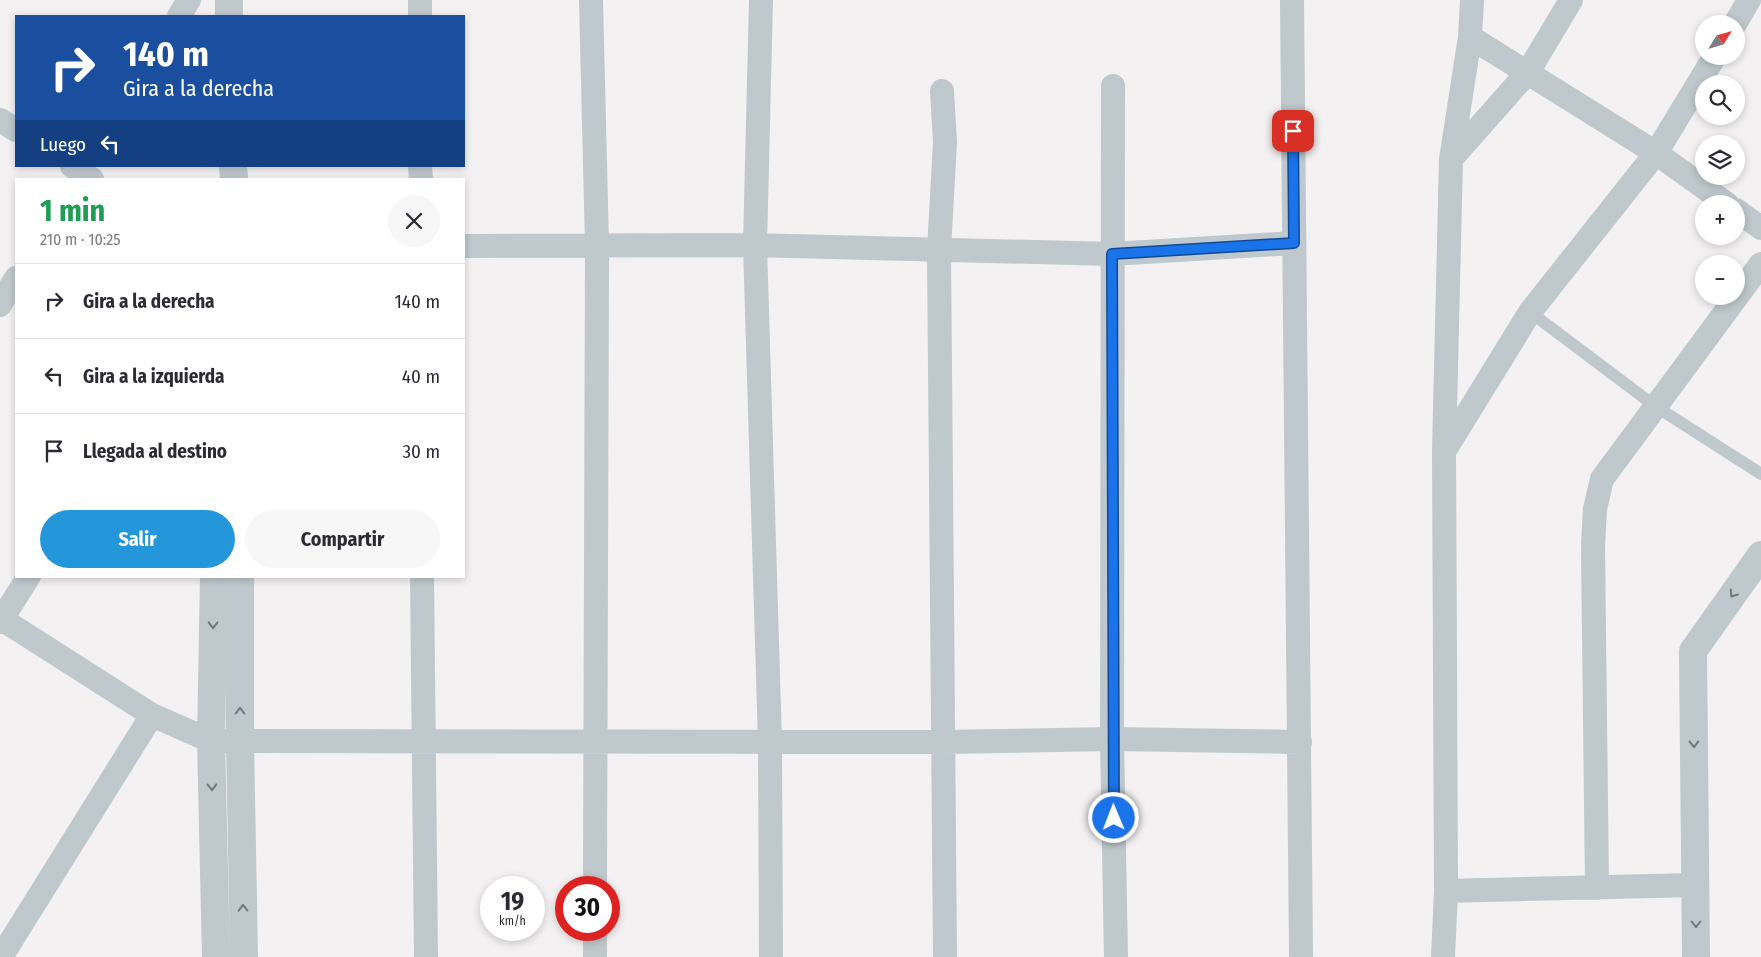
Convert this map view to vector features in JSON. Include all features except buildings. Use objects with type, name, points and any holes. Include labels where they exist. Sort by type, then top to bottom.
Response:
[{"type":"street","points":[[180,15],[190,0]]},
{"type":"street","points":[[229,0],[229,15]]},
{"type":"street","points":[[420,0],[420,15]]},
{"type":"street","points":[[591,0],[597,245],[595,876]]},
{"type":"street","points":[[761,0],[755,245],[770,742],[771,957]]},
{"type":"street","points":[[1292,0],[1301,957]]},
{"type":"street","points":[[1442,957],[1446,891],[1444,451],[1451,158],[1470,36],[1472,0]]},
{"type":"street","points":[[1451,158],[1528,72],[1571,0]]},
{"type":"street","points":[[1740,15],[1749,0]]},
{"type":"street","points":[[1470,36],[1656,153],[1714,195]]},
{"type":"street","points":[[1444,451],[1530,312],[1656,153],[1710,65]]},
{"type":"street","points":[[1113,86],[1112,739],[1116,957]]},
{"type":"street","points":[[942,91],[944,142],[939,250],[945,957]]},
{"type":"street","points":[[0,120],[15,129]]},
{"type":"street","points":[[1745,216],[1761,228]]},
{"type":"street","points":[[465,246],[755,245],[1112,254],[1294,243]]},
{"type":"street","points":[[1597,888],[1593,546],[1595,509],[1602,479],[1761,264]]},
{"type":"street","points":[[0,305],[15,280]]},
{"type":"street","points":[[1696,957],[1693,651],[1761,554]]},
{"type":"street","points":[[28,578],[1,619],[152,715],[211,741],[942,742],[1112,739],[1300,742]]},
{"type":"street","points":[[214,578],[211,741],[216,955],[244,954],[240,742],[240,578]]},
{"type":"street","points":[[422,578],[426,957]]},
{"type":"street","points":[[1,957],[152,715]]},
{"type":"street","points":[[1446,891],[1695,885]]},
{"type":"street","points":[[595,941],[595,957]]},
{"type":"lane","points":[[1530,312],[1655,406],[1761,474]]},
{"type":"route","points":[[1114,818],[1112,739],[1112,254],[1294,243],[1293,131]]}]
